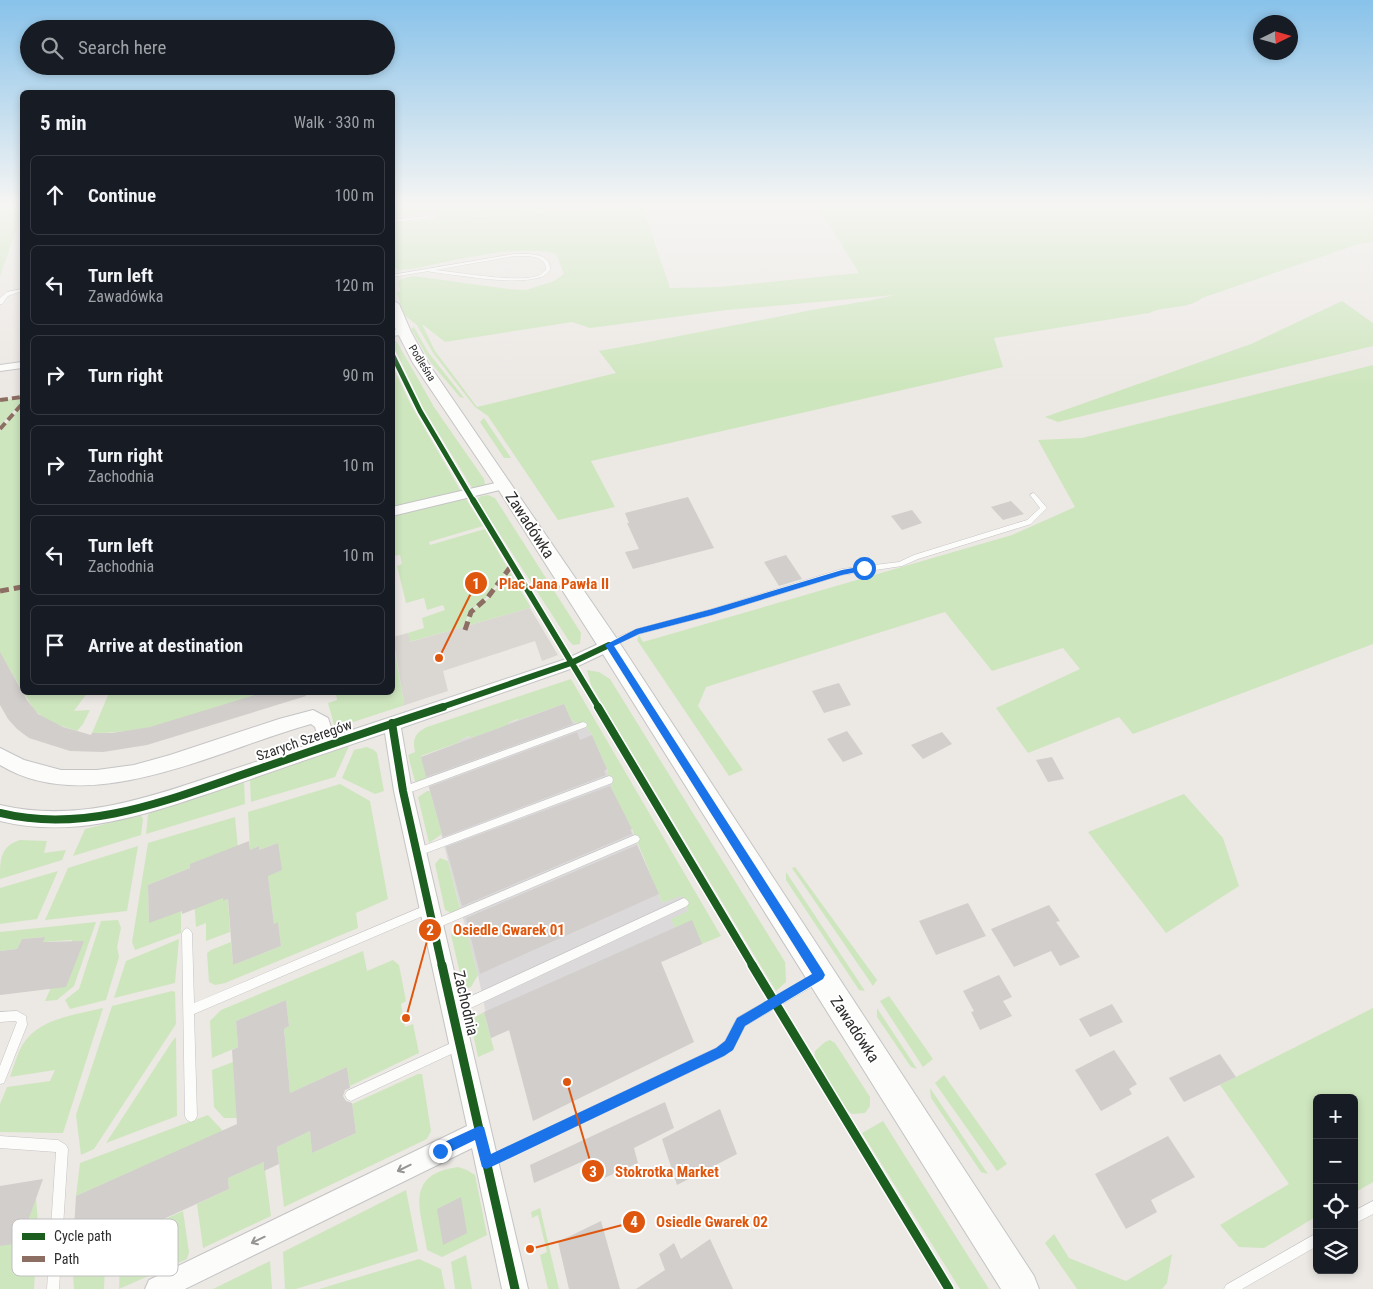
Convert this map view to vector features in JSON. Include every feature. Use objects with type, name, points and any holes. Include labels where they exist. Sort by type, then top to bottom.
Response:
[{"type":"main road","name":"Podleśna","points":[[395,318],[398,333],[459,418]]},
{"type":"main road","name":"Zawadówka","points":[[459,418],[609,645],[1021,1289]]},
{"type":"street","points":[[0,368],[20,365]]},
{"type":"street","points":[[395,511],[504,485]]},
{"type":"street","name":"Szarych Szeregów","points":[[1,815],[64,821],[114,814],[147,806],[571,663],[609,645]]},
{"type":"street","name":"Szarych Szeregów","points":[[0,755],[20,766],[52,777],[109,778],[166,763],[313,717],[322,723],[328,744]]},
{"type":"street","name":"Zachodnia","points":[[392,723],[404,791],[462,1044],[479,1132],[515,1289]]},
{"type":"street","points":[[158,1289],[479,1132]]},
{"type":"lane","points":[[395,276],[460,265]]},
{"type":"lane","points":[[431,270],[518,280],[540,277],[546,274],[548,265]]},
{"type":"lane","points":[[0,303],[1,298],[7,294],[20,291]]},
{"type":"lane","points":[[609,645],[636,632],[712,612],[842,572],[900,564],[916,557],[1029,522],[1044,508],[1033,495]]},
{"type":"lane","points":[[404,791],[583,725]]},
{"type":"lane","points":[[418,852],[609,780]]},
{"type":"lane","points":[[188,1012],[635,839]]},
{"type":"lane","points":[[454,1010],[684,903]]},
{"type":"lane","points":[[187,933],[191,1116]]},
{"type":"lane","points":[[486,1163],[720,1052],[729,1046],[741,1022],[820,975]]},
{"type":"lane","points":[[0,1080],[22,1026],[22,1020],[17,1016],[1,1016]]},
{"type":"lane","points":[[351,1095],[462,1044]]},
{"type":"lane","points":[[0,1142],[58,1146],[62,1149],[57,1219]]},
{"type":"lane","points":[[1358,1216],[1373,1207]]},
{"type":"lane","points":[[1230,1289],[1313,1241]]},
{"type":"lane","points":[[52,1289],[53,1276]]},
{"type":"shaded area","points":[[530,608],[558,655],[542,661],[535,641],[443,671],[448,691],[402,706],[404,703],[395,649],[395,636],[408,633],[410,642]]},
{"type":"shaded area","points":[[564,704],[571,720],[587,728],[592,735],[662,903],[681,895],[702,944],[491,1038],[478,975],[421,757],[460,742],[459,740]]},
{"type":"green space","points":[[0,265],[4,265],[0,276]]},
{"type":"green space","points":[[395,265],[430,265],[411,269],[398,270]]},
{"type":"green space","points":[[560,265],[662,265],[670,288],[719,287],[859,273],[854,265],[1297,265],[1183,306],[994,338],[1003,367],[591,461],[615,507],[558,520],[488,416],[475,407],[433,353],[417,325],[403,314],[397,292],[400,291],[399,280],[413,276],[526,290],[554,281],[564,274]],"holes":[[[895,295],[599,351],[616,373],[477,407],[435,351],[422,324],[445,342],[572,322],[590,328],[727,310]]]},
{"type":"green space","points":[[1342,301],[1373,323],[1373,346],[1058,422],[1045,417],[1251,344]]},
{"type":"green space","points":[[414,327],[428,352],[464,398],[460,397],[431,363],[411,329]]},
{"type":"green space","points":[[395,341],[434,407],[484,479],[485,485],[474,489],[471,486],[423,408],[395,349]]},
{"type":"green space","points":[[1373,365],[1373,644],[1133,734],[1119,717],[1028,753],[996,708],[1080,669],[1063,648],[992,671],[945,612],[706,687],[698,706],[743,770],[729,776],[637,640],[639,635],[643,642],[1012,535],[1075,507],[1038,440],[1082,438]]},
{"type":"green space","points":[[395,371],[411,405],[462,493],[395,508]]},
{"type":"green space","points":[[20,398],[20,404],[0,426],[0,400]]},
{"type":"green space","points":[[20,408],[20,687],[0,653],[0,431]]},
{"type":"green space","points":[[484,418],[511,458],[504,458],[480,422]]},
{"type":"green space","points":[[488,495],[495,498],[581,633],[580,644],[573,645],[569,641],[477,499]]},
{"type":"green space","points":[[466,499],[483,526],[429,542],[430,545],[485,529],[508,569],[487,597],[470,611],[463,627],[409,642],[408,633],[424,628],[422,618],[445,610],[443,605],[427,610],[424,598],[406,603],[397,566],[402,564],[400,555],[395,556],[395,515]]},
{"type":"green space","points":[[509,571],[530,608],[466,626],[472,611],[489,598]]},
{"type":"green space","points":[[395,652],[404,703],[402,706],[335,728],[328,703],[337,700],[336,695],[395,695]]},
{"type":"green space","points":[[587,670],[599,672],[610,679],[785,962],[786,982],[776,991],[591,685]]},
{"type":"green space","points":[[571,679],[721,936],[702,944],[675,928],[671,919],[688,911],[681,896],[662,903],[632,829],[613,792],[607,769],[592,735],[587,728],[571,720],[564,704],[517,719],[508,723],[508,725],[471,738],[469,736],[460,740],[460,742],[421,756],[427,779],[415,782],[408,755],[415,752],[415,737],[423,729]]},
{"type":"green space","points":[[25,695],[86,695],[74,711],[90,710],[77,731],[49,722],[34,710]]},
{"type":"green space","points":[[108,695],[259,695],[180,720],[136,730],[92,733]]},
{"type":"green space","points":[[349,746],[335,777],[251,802],[250,780],[252,778]]},
{"type":"green space","points":[[367,747],[377,753],[384,791],[375,794],[342,778],[354,750]]},
{"type":"green space","points":[[244,781],[245,804],[146,834],[148,815],[151,812]]},
{"type":"green space","points":[[340,784],[370,801],[388,899],[356,913],[358,928],[225,983],[215,985],[209,982],[207,953],[211,950],[231,942],[233,965],[281,946],[278,923],[274,924],[268,876],[278,843],[259,850],[259,846],[250,850],[248,812]]},
{"type":"green space","points":[[430,791],[442,834],[429,843],[418,797]]},
{"type":"green space","points":[[1184,794],[1223,838],[1239,886],[1166,933],[1088,832]]},
{"type":"green space","points":[[141,815],[143,819],[141,835],[73,856],[85,829]]},
{"type":"green space","points":[[235,817],[238,849],[191,864],[190,868],[148,885],[149,922],[181,906],[181,933],[135,950],[132,942],[148,843]]},
{"type":"green space","points":[[20,840],[47,841],[44,853],[66,850],[62,860],[0,879],[2,855],[8,846]]},
{"type":"green space","points":[[138,846],[127,911],[45,920],[68,868]]},
{"type":"green space","points":[[440,858],[448,861],[460,908],[458,912],[451,913],[445,910],[435,864]]},
{"type":"green space","points":[[795,867],[877,980],[873,986],[792,868]]},
{"type":"green space","points":[[58,871],[37,919],[0,924],[0,888]]},
{"type":"green space","points":[[786,872],[865,991],[859,990],[786,880]]},
{"type":"green space","points":[[222,891],[223,901],[228,899],[230,932],[206,941],[206,923],[196,927],[194,897]]},
{"type":"green space","points":[[118,920],[121,928],[117,947],[119,957],[106,1000],[70,1009],[65,1000],[79,989],[101,921]]},
{"type":"green space","points":[[96,922],[74,986],[57,1000],[45,1001],[72,940],[43,942],[44,937],[22,939],[17,949],[0,951],[0,932]]},
{"type":"green space","points":[[465,925],[478,975],[471,987],[464,990],[451,935],[456,928]]},
{"type":"green space","points":[[179,939],[175,983],[114,998],[126,961]]},
{"type":"green space","points":[[363,951],[367,971],[393,960],[399,965],[406,1001],[401,1004],[405,1027],[413,1024],[419,1053],[350,1086],[347,1067],[290,1093],[284,1029],[289,1026],[286,1000],[236,1021],[238,1047],[212,1058],[210,1021],[221,1010]]},
{"type":"green space","points":[[172,991],[175,992],[176,1024],[94,1149],[81,1155],[76,1115],[112,1006]]},
{"type":"green space","points":[[889,996],[933,1059],[923,1067],[880,1001]]},
{"type":"green space","points":[[103,1008],[63,1133],[0,1132],[0,1104],[7,1087],[50,1081],[55,1070],[10,1077],[17,1056],[30,1035],[48,1023]]},
{"type":"green space","points":[[877,1008],[917,1069],[911,1067],[877,1017]]},
{"type":"green space","points":[[1373,1008],[1373,1182],[1358,1191],[1358,1094],[1313,1094],[1313,1218],[1264,1248],[1239,1247],[1220,1225],[1289,1184],[1220,1085]]},
{"type":"green space","points":[[484,1012],[494,1050],[478,1057],[470,1020]]},
{"type":"green space","points":[[176,1037],[177,1116],[106,1143],[173,1040]]},
{"type":"green space","points":[[830,1040],[835,1043],[870,1097],[870,1106],[865,1113],[852,1114],[836,1101],[814,1064],[815,1051]]},
{"type":"green space","points":[[233,1062],[237,1118],[224,1118],[214,1107],[212,1070]]},
{"type":"green space","points":[[418,1074],[422,1074],[431,1131],[427,1139],[284,1207],[277,1147],[310,1131],[312,1153],[356,1133],[352,1104]]},
{"type":"green space","points":[[944,1075],[1007,1164],[997,1171],[935,1083]]},
{"type":"green space","points":[[930,1088],[988,1174],[981,1172],[931,1098]]},
{"type":"green space","points":[[208,1115],[223,1131],[76,1196],[80,1163]]},
{"type":"green space","points":[[883,1121],[989,1289],[960,1289],[862,1133]]},
{"type":"green space","points":[[264,1162],[271,1216],[203,1248],[197,1204],[229,1189],[228,1178]]},
{"type":"green space","points":[[458,1167],[475,1175],[487,1235],[442,1257],[427,1250],[420,1208],[420,1196],[422,1186],[429,1178],[441,1171]]},
{"type":"green space","points":[[406,1190],[418,1251],[296,1289],[285,1289],[283,1252]]},
{"type":"green space","points":[[36,1197],[38,1219],[28,1219]]},
{"type":"green space","points":[[540,1208],[559,1289],[548,1289],[540,1255],[547,1252],[538,1215],[532,1218],[531,1212]]},
{"type":"green space","points":[[183,1211],[189,1252],[187,1259],[178,1263],[178,1219],[165,1219]]},
{"type":"green space","points":[[1054,1234],[1069,1258],[1126,1281],[1172,1254],[1167,1283],[1162,1289],[1077,1289],[1045,1243]]},
{"type":"green space","points":[[12,1244],[12,1276],[35,1276],[34,1289],[0,1289],[0,1246]]},
{"type":"green space","points":[[466,1255],[472,1289],[455,1289],[451,1262]]},
{"type":"green space","points":[[419,1259],[441,1269],[445,1289],[319,1289]]},
{"type":"green space","points":[[270,1261],[272,1289],[213,1289]]},
{"type":"green space","points":[[73,1276],[105,1276],[104,1289],[74,1289]]},
{"type":"green space","points":[[120,1276],[148,1276],[119,1289]]},
{"type":"building","points":[[688,497],[714,548],[633,569],[625,552],[639,549],[627,523],[629,523],[625,513]]},
{"type":"building","points":[[1011,501],[1024,514],[1003,520],[991,507]]},
{"type":"building","points":[[912,510],[922,523],[902,530],[891,516]]},
{"type":"building","points":[[786,555],[802,579],[779,586],[764,562]]},
{"type":"building","points":[[0,652],[20,688],[20,695],[24,695],[38,714],[63,727],[91,735],[92,733],[112,733],[150,727],[255,695],[306,696],[147,745],[103,752],[70,751],[29,738],[8,719],[0,705]]},
{"type":"building","points":[[839,683],[851,705],[824,713],[812,691]]},
{"type":"building","points":[[564,704],[573,724],[426,777],[421,757]]},
{"type":"building","points":[[847,731],[863,754],[843,762],[827,739]]},
{"type":"building","points":[[577,732],[580,740],[592,735],[607,769],[604,771],[606,775],[443,837],[429,787]]},
{"type":"building","points":[[942,732],[952,744],[923,759],[911,745]]},
{"type":"building","points":[[1052,757],[1064,779],[1048,782],[1036,760]]},
{"type":"building","points":[[610,786],[632,829],[630,830],[632,834],[462,906],[446,847]]},
{"type":"building","points":[[249,841],[250,850],[259,846],[259,850],[278,843],[282,870],[268,876],[274,924],[278,922],[281,946],[233,965],[228,899],[223,901],[223,898],[182,914],[182,911],[149,923],[148,885],[190,868],[190,864]]},
{"type":"building","points":[[637,845],[659,894],[480,974],[466,918]]},
{"type":"building","points":[[968,903],[986,936],[936,955],[919,921]]},
{"type":"building","points":[[1049,905],[1060,921],[1056,922],[1080,957],[1060,966],[1051,951],[1014,967],[991,929]]},
{"type":"building","points":[[692,920],[702,944],[661,962],[694,1042],[533,1121],[509,1030],[491,1038],[484,1012]]},
{"type":"building","points":[[45,937],[43,942],[84,941],[66,987],[0,995],[0,951],[17,949],[22,939]]},
{"type":"building","points":[[999,975],[1012,997],[1003,1001],[1012,1016],[980,1030],[971,1012],[974,1011],[963,991]]},
{"type":"building","points":[[286,1000],[289,1026],[284,1029],[290,1093],[347,1067],[350,1088],[345,1090],[343,1096],[346,1101],[352,1103],[356,1133],[312,1153],[310,1131],[277,1147],[279,1164],[264,1171],[264,1162],[228,1178],[229,1189],[164,1219],[75,1219],[76,1196],[237,1124],[232,1050],[238,1047],[236,1021]]},
{"type":"building","points":[[1112,1004],[1123,1022],[1090,1037],[1079,1019]]},
{"type":"building","points":[[1114,1050],[1137,1084],[1129,1089],[1132,1094],[1101,1111],[1075,1070]]},
{"type":"building","points":[[1220,1054],[1236,1077],[1184,1102],[1169,1078]]},
{"type":"building","points":[[665,1102],[674,1128],[634,1148],[638,1163],[593,1183],[588,1159],[534,1183],[530,1165]]},
{"type":"building","points":[[720,1109],[737,1154],[677,1185],[662,1139]]},
{"type":"building","points":[[1168,1136],[1195,1177],[1151,1200],[1157,1212],[1126,1229],[1095,1174]]},
{"type":"building","points":[[43,1179],[29,1219],[12,1219],[12,1244],[0,1246],[0,1186]]},
{"type":"building","points":[[461,1197],[467,1233],[443,1245],[437,1209]]},
{"type":"building","points":[[601,1221],[620,1289],[569,1289],[558,1242]]},
{"type":"building","points":[[710,1239],[733,1289],[636,1289],[665,1270],[659,1254],[674,1243],[681,1259]]},
{"type":"marked path","points":[[0,400],[20,397]]},
{"type":"marked path","points":[[0,429],[20,406]]},
{"type":"marked path","points":[[465,630],[471,612],[488,597],[512,565]]},
{"type":"marked path","points":[[0,591],[20,587]]},
{"type":"cycle path","points":[[395,360],[420,411],[488,526],[949,1289]]},
{"type":"cycle path","points":[[0,813],[37,820],[55,821],[74,820],[147,806],[537,675],[571,663],[609,645]]},
{"type":"cycle path","points":[[392,723],[403,791],[515,1289]]},
{"type":"place","name":"Plac Jana Pawła II","points":[[439,658]]},
{"type":"place","name":"Osiedle Gwarek 01","points":[[406,1018]]},
{"type":"place","name":"Stokrotka Market","points":[[567,1082]]},
{"type":"place","name":"Osiedle Gwarek 02","points":[[530,1249]]},
{"type":"route","points":[[440,1151],[479,1132],[486,1163],[720,1052],[729,1046],[741,1022],[820,975],[609,645],[636,632],[712,612],[842,572],[864,568]]}]
